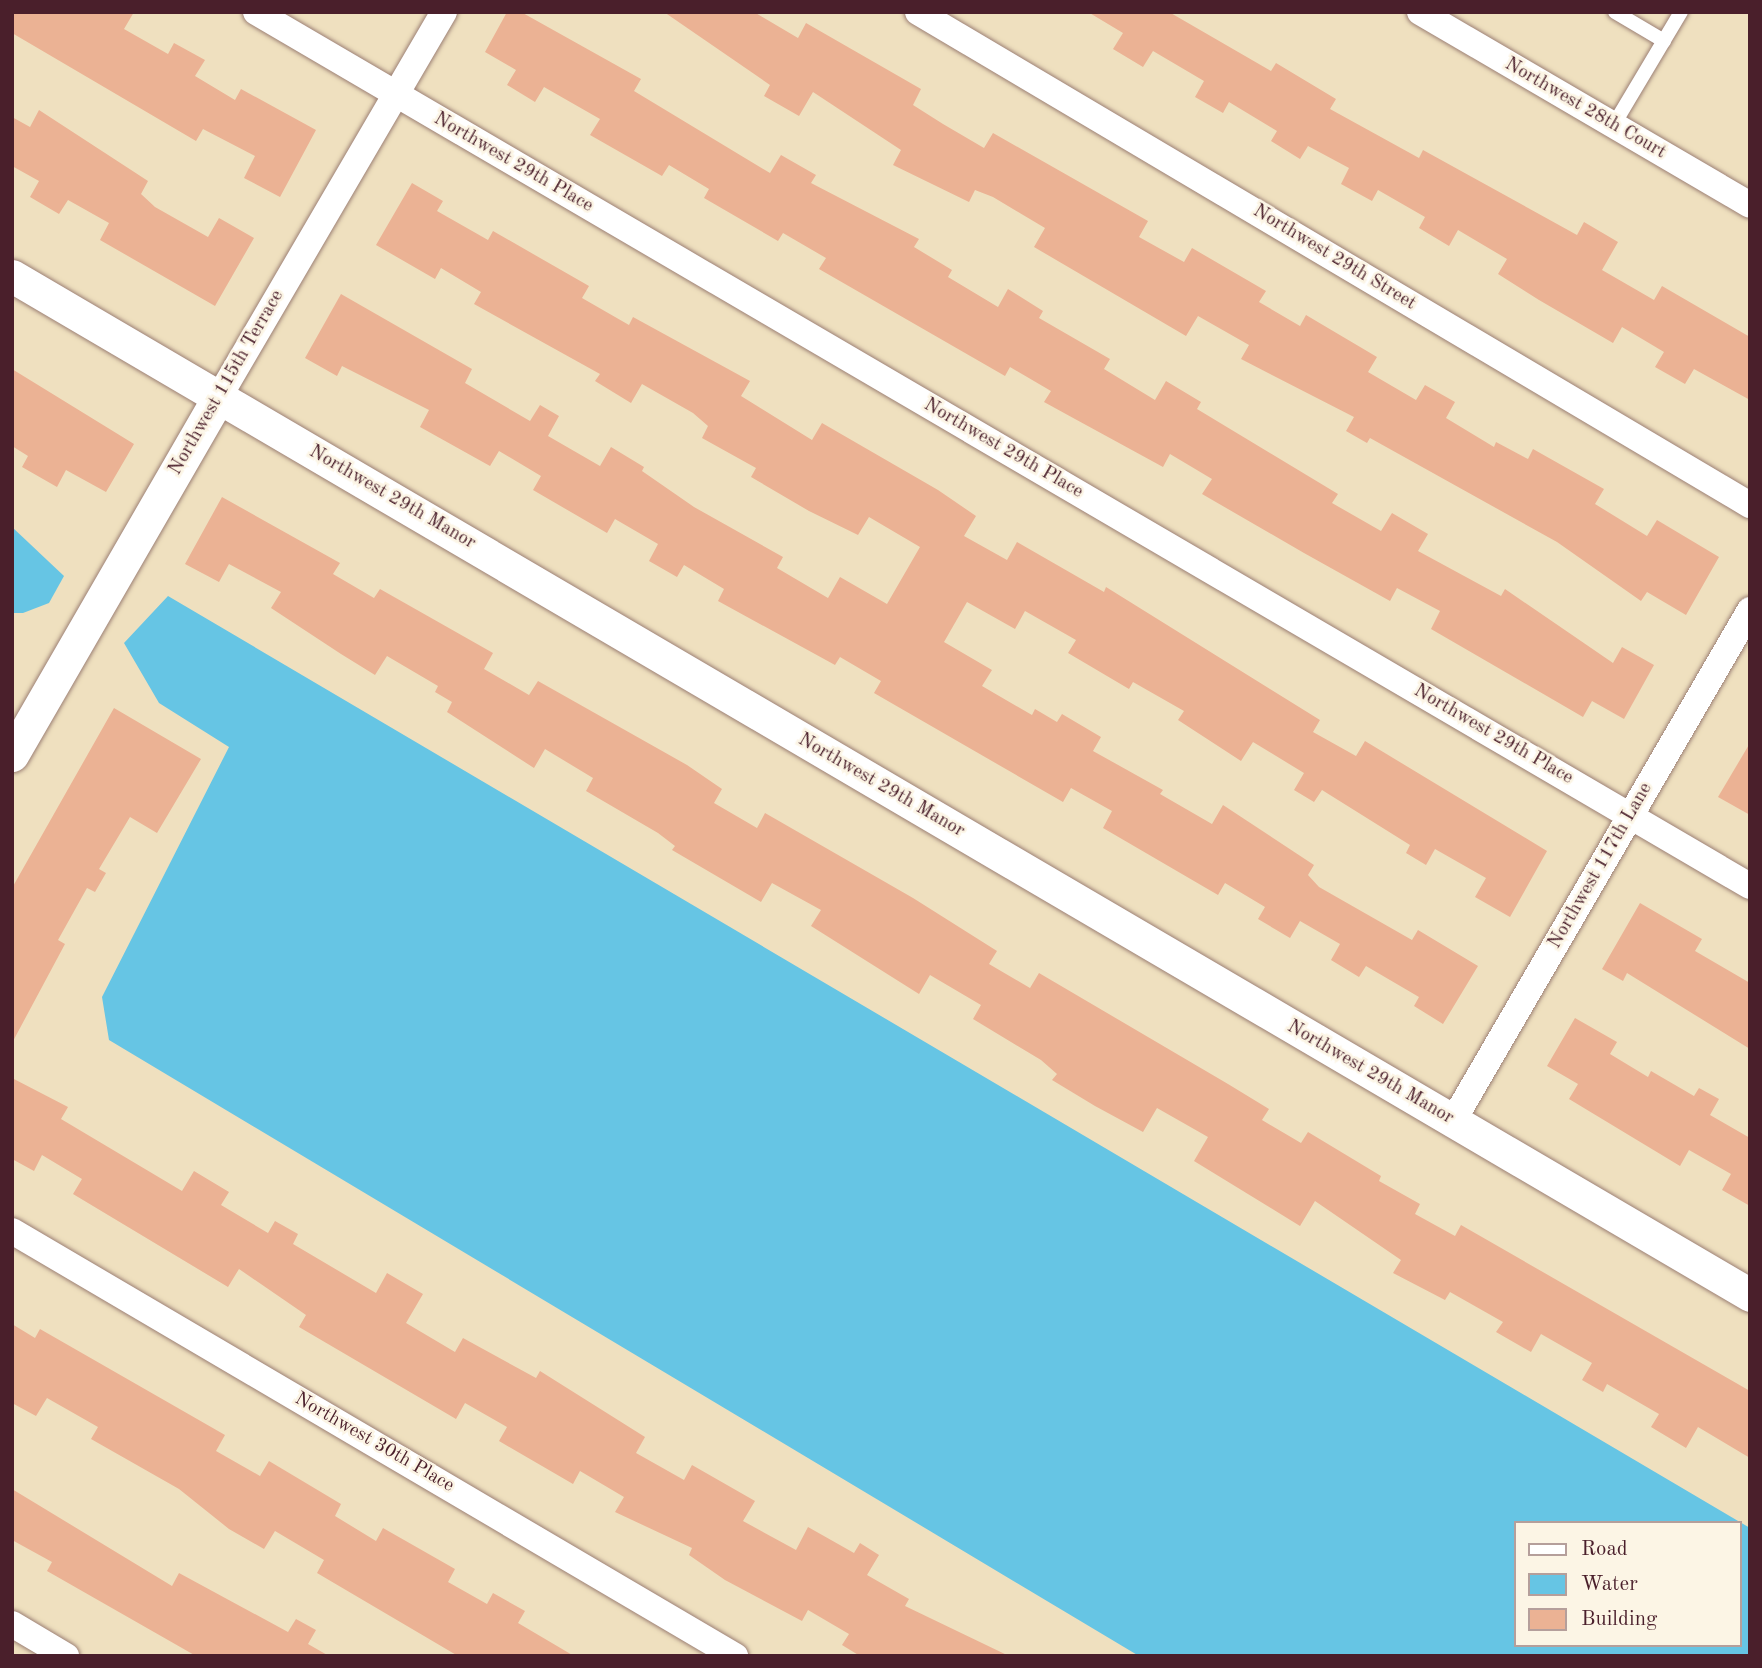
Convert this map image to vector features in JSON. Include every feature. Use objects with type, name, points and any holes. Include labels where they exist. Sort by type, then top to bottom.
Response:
[{"type":"street","name":"Northwest 29th Place","points":[[256,12],[1750,886]]},
{"type":"street","name":"Northwest 115th Terrace","points":[[12,755],[444,12]]},
{"type":"street","name":"Northwest 29th Street","points":[[918,12],[1750,505]]},
{"type":"street","name":"Northwest 28th Court","points":[[1420,12],[1750,205]]},
{"type":"street","name":"Northwest 29th Manor","points":[[12,276],[1750,1294]]},
{"type":"street","name":"Northwest 117th Lane","points":[[1453,1121],[1750,610]]},
{"type":"street","name":"Northwest 30th Place","points":[[12,1231],[735,1656]]},
{"type":"street","points":[[12,1624],[66,1656]]},
{"type":"lane","points":[[1615,12],[1664,40]]},
{"type":"lane","points":[[1613,126],[1681,12]]},
{"type":"water","points":[[12,527],[64,576],[49,603],[23,613],[12,613]]},
{"type":"water","points":[[168,596],[1738,1521],[1514,1521],[1514,1647],[1741,1647],[1741,1523],[1750,1528],[1750,1656],[1139,1656],[109,1040],[102,997],[229,747],[159,703],[124,643]]},
{"type":"building","points":[[12,12],[134,12],[124,29],[168,54],[174,43],[205,60],[195,76],[235,100],[241,89],[316,130],[280,197],[244,178],[255,156],[203,129],[196,141],[12,33]]},
{"type":"building","points":[[507,12],[521,12],[641,79],[634,91],[770,173],[781,155],[816,175],[811,183],[919,239],[914,247],[952,270],[948,277],[998,307],[1008,289],[1043,311],[1039,318],[1110,359],[1104,369],[1155,400],[1166,381],[1201,402],[1197,409],[1338,494],[1332,503],[1381,531],[1392,513],[1428,534],[1418,551],[1501,596],[1505,589],[1613,663],[1622,647],[1654,665],[1624,719],[1592,701],[1583,717],[1431,629],[1440,611],[1397,588],[1390,601],[1202,494],[1212,479],[1170,454],[1163,467],[1044,402],[1051,391],[1010,367],[1005,376],[819,269],[826,258],[783,233],[778,241],[704,198],[709,189],[669,165],[662,176],[590,135],[600,119],[544,87],[535,102],[507,85],[516,70],[485,52]]},
{"type":"building","points":[[664,12],[754,12],[798,38],[806,23],[921,89],[913,105],[984,148],[993,133],[1148,221],[1139,237],[1184,262],[1192,248],[1266,291],[1259,302],[1300,326],[1306,315],[1377,357],[1368,372],[1416,400],[1425,385],[1455,402],[1446,418],[1494,447],[1496,442],[1528,459],[1533,449],[1604,489],[1595,504],[1647,536],[1657,520],[1719,557],[1686,615],[1647,592],[1641,601],[1557,542],[1370,438],[1367,443],[1346,431],[1354,417],[1241,359],[1249,345],[1198,316],[1186,336],[1034,247],[1045,228],[993,197],[975,190],[969,202],[893,165],[901,150],[813,92],[799,116],[764,96],[770,85]]},
{"type":"building","points":[[1088,12],[1169,12],[1271,71],[1276,63],[1336,99],[1330,109],[1419,158],[1423,150],[1577,235],[1584,222],[1618,242],[1602,270],[1654,300],[1662,286],[1750,337],[1750,400],[1694,369],[1685,384],[1655,367],[1664,352],[1622,327],[1613,343],[1539,300],[1498,274],[1507,259],[1458,230],[1449,246],[1419,228],[1425,217],[1378,190],[1372,201],[1341,184],[1349,168],[1308,146],[1300,159],[1271,141],[1277,131],[1229,102],[1223,113],[1195,97],[1204,81],[1153,51],[1143,67],[1113,49],[1123,33]]},
{"type":"building","points":[[39,110],[148,181],[141,194],[155,207],[208,237],[219,218],[254,238],[215,306],[100,240],[109,223],[68,200],[59,214],[30,197],[39,181],[12,166],[12,117],[30,127]]},
{"type":"building","points":[[412,183],[443,201],[437,211],[488,240],[493,231],[589,286],[582,298],[629,325],[633,317],[750,381],[741,396],[812,440],[822,423],[938,490],[976,516],[964,536],[1007,560],[1017,542],[1104,592],[1106,587],[1320,720],[1313,732],[1356,756],[1365,741],[1547,851],[1510,917],[1475,897],[1486,878],[1435,849],[1426,865],[1406,853],[1410,845],[1322,790],[1314,802],[1294,790],[1304,773],[1253,742],[1241,761],[1178,720],[1184,711],[1133,682],[1129,689],[1068,653],[1076,640],[1025,611],[1015,629],[967,602],[944,642],[992,670],[982,686],[1032,715],[1035,709],[1057,722],[1062,714],[1101,737],[1093,751],[1163,790],[1160,794],[1212,824],[1223,805],[1314,865],[1308,875],[1319,887],[1412,940],[1418,930],[1478,966],[1443,1024],[1414,1006],[1419,997],[1366,966],[1359,977],[1331,960],[1340,944],[1300,921],[1290,938],[1258,919],[1265,907],[1225,883],[1218,895],[1103,828],[1112,811],[1071,788],[1063,802],[874,693],[881,681],[840,657],[835,665],[718,601],[724,589],[684,565],[677,577],[649,561],[658,544],[615,519],[607,533],[533,490],[541,476],[499,451],[490,466],[420,427],[429,410],[342,366],[337,376],[305,358],[341,294],[472,369],[465,383],[530,421],[540,405],[559,416],[548,436],[600,466],[611,447],[644,467],[642,471],[694,507],[783,557],[777,568],[828,598],[840,577],[887,604],[920,547],[869,517],[858,535],[809,511],[751,477],[756,468],[702,438],[708,426],[693,413],[642,384],[631,403],[595,381],[600,374],[474,304],[481,292],[441,268],[435,279],[376,245]]},
{"type":"building","points":[[12,369],[134,444],[106,492],[66,470],[57,487],[22,467],[28,456],[12,446]]},
{"type":"building","points":[[222,497],[340,563],[333,574],[374,598],[380,589],[493,653],[484,669],[529,695],[538,681],[687,765],[722,789],[714,803],[757,828],[765,813],[913,898],[997,951],[989,964],[1030,988],[1039,973],[1269,1109],[1262,1120],[1301,1143],[1308,1132],[1381,1176],[1379,1181],[1420,1204],[1415,1214],[1455,1236],[1461,1225],[1750,1391],[1750,1458],[1698,1427],[1686,1448],[1651,1427],[1659,1414],[1607,1384],[1603,1392],[1582,1380],[1592,1363],[1541,1334],[1531,1352],[1496,1332],[1503,1322],[1450,1292],[1445,1300],[1393,1273],[1401,1260],[1315,1201],[1300,1226],[1194,1161],[1208,1137],[1157,1108],[1143,1132],[1095,1106],[1052,1080],[1057,1074],[1041,1060],[973,1019],[981,1005],[930,975],[919,994],[811,926],[821,910],[772,883],[761,902],[672,850],[675,846],[658,833],[586,791],[593,778],[545,749],[534,768],[447,712],[452,702],[435,692],[438,686],[387,656],[375,675],[271,608],[281,592],[229,564],[219,582],[185,564]]},
{"type":"building","points":[[114,708],[201,759],[157,833],[130,817],[99,869],[106,873],[95,892],[87,888],[58,940],[65,944],[12,1043],[12,888]]},
{"type":"building","points":[[1750,743],[1750,815],[1718,797]]},
{"type":"building","points":[[1640,903],[1702,939],[1695,951],[1750,983],[1750,1049],[1627,973],[1623,981],[1602,969]]},
{"type":"building","points":[[1575,1018],[1617,1042],[1610,1054],[1648,1077],[1651,1071],[1694,1096],[1699,1088],[1719,1099],[1710,1115],[1750,1138],[1750,1206],[1722,1190],[1731,1174],[1689,1150],[1680,1166],[1569,1099],[1578,1084],[1547,1066]]},
{"type":"building","points":[[12,1078],[68,1107],[61,1119],[182,1191],[194,1171],[229,1192],[221,1205],[268,1233],[275,1221],[298,1234],[293,1244],[376,1293],[387,1273],[423,1294],[406,1323],[455,1352],[463,1338],[536,1378],[540,1371],[645,1437],[636,1453],[684,1480],[692,1465],[755,1501],[743,1521],[796,1550],[808,1527],[854,1553],[860,1543],[879,1555],[867,1575],[909,1599],[905,1606],[1009,1656],[860,1656],[842,1645],[849,1634],[808,1610],[802,1621],[725,1580],[689,1555],[692,1548],[615,1512],[624,1497],[580,1471],[573,1484],[499,1441],[507,1427],[465,1403],[456,1419],[299,1327],[306,1315],[239,1269],[228,1287],[73,1194],[82,1179],[42,1155],[34,1171],[12,1159]]},
{"type":"building","points":[[12,1324],[35,1338],[40,1329],[225,1435],[216,1451],[260,1476],[269,1461],[341,1504],[335,1516],[376,1541],[383,1528],[455,1569],[448,1582],[487,1604],[493,1593],[525,1611],[518,1623],[574,1656],[458,1656],[317,1573],[324,1560],[275,1531],[264,1549],[229,1529],[179,1489],[91,1439],[98,1427],[47,1398],[36,1416],[12,1403]]},
{"type":"building","points":[[12,1489],[172,1586],[179,1573],[288,1632],[296,1619],[316,1630],[308,1644],[329,1656],[196,1656],[47,1571],[52,1562],[12,1540]]}]
